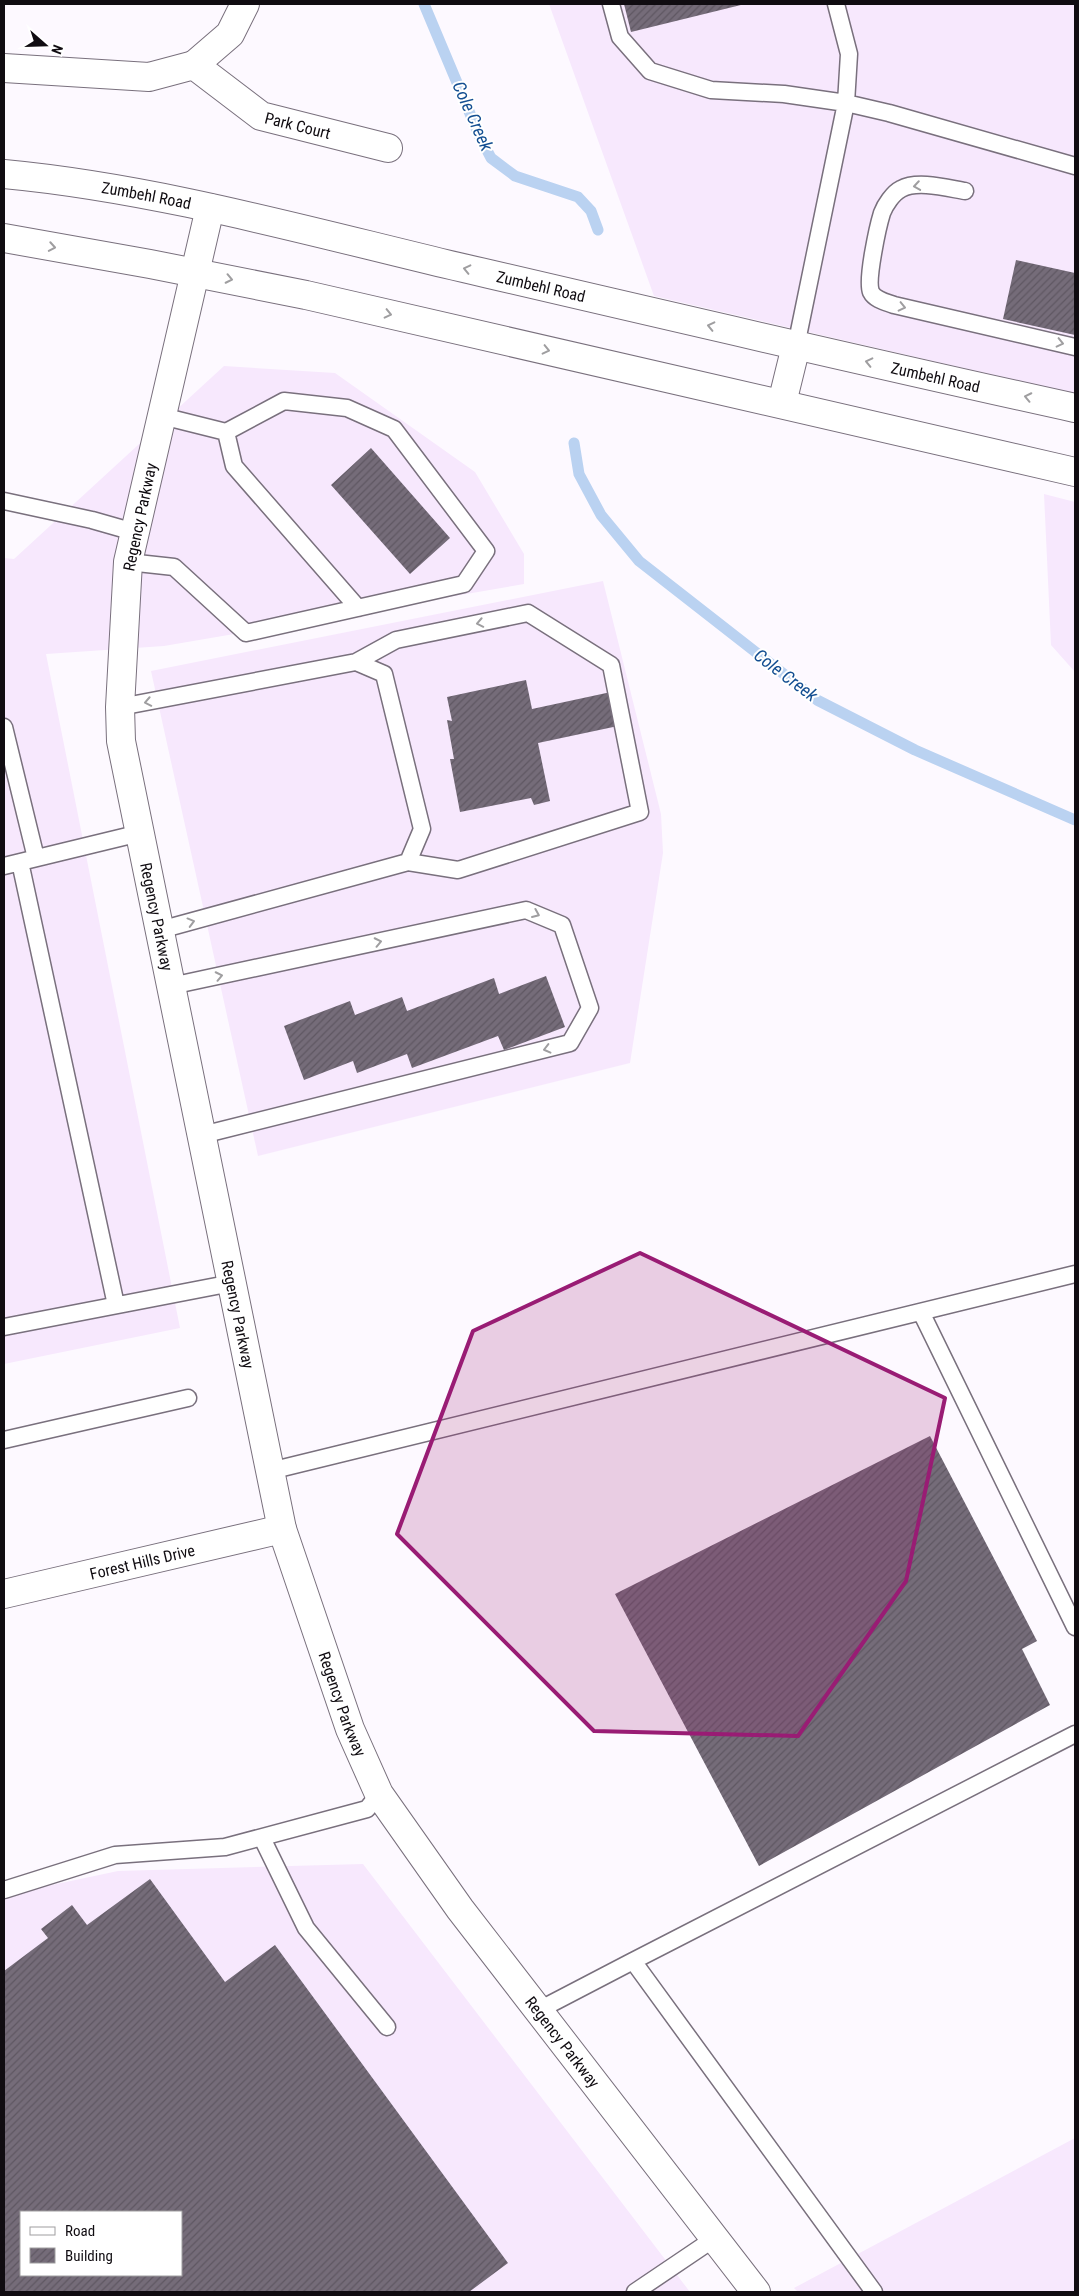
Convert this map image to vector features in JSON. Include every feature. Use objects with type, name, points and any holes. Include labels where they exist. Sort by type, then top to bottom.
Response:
[{"type":"street","points":[[4,68],[149,77],[194,65],[230,34],[245,4]]},
{"type":"street","name":"Park Court","points":[[194,65],[261,116],[388,148]]},
{"type":"street","name":"Zumbehl Road","points":[[4,174],[61,179],[210,208],[796,346],[1075,408]]},
{"type":"street","name":"Regency Parkway","points":[[210,208],[128,562],[120,707],[121,741],[282,1529],[350,1729],[379,1794],[460,1909],[537,2011],[716,2238],[756,2292]]},
{"type":"street","points":[[4,238],[196,272],[306,295],[782,403],[1075,472]]},
{"type":"street","points":[[782,403],[796,346]]},
{"type":"street","name":"Forest Hills Drive","points":[[4,1594],[282,1529]]},
{"type":"lane","points":[[611,4],[620,37],[650,71],[711,90],[784,94],[846,103],[889,113],[1075,166]]},
{"type":"lane","points":[[796,346],[846,103],[848,54],[836,4]]},
{"type":"lane","points":[[965,191],[926,184],[901,188],[891,198],[882,212],[869,276],[871,292],[880,300],[894,305],[1075,347]]},
{"type":"lane","points":[[128,562],[174,567],[246,633],[464,584],[486,551],[394,429],[347,408],[284,401],[226,432],[162,416]]},
{"type":"lane","points":[[226,432],[234,466],[358,608]]},
{"type":"lane","points":[[4,501],[92,520],[134,532]]},
{"type":"lane","points":[[120,707],[356,662],[396,640],[528,613],[611,666],[640,812],[458,870],[408,862],[160,930]]},
{"type":"lane","points":[[356,662],[384,674],[422,829],[408,862]]},
{"type":"lane","points":[[4,726],[36,858]]},
{"type":"lane","points":[[116,1305],[12,864],[140,833]]},
{"type":"lane","points":[[171,986],[526,910],[562,925],[590,1008],[570,1043],[202,1135]]},
{"type":"lane","points":[[270,1472],[1075,1274]]},
{"type":"lane","points":[[4,1327],[232,1283]]},
{"type":"lane","points":[[921,1312],[1075,1627]]},
{"type":"lane","points":[[4,1440],[188,1398]]},
{"type":"lane","points":[[537,2011],[1075,1734]]},
{"type":"lane","points":[[4,1890],[115,1855],[226,1847],[262,1838],[367,1809],[379,1794]]},
{"type":"lane","points":[[262,1838],[306,1928],[387,2027]]},
{"type":"lane","points":[[633,1961],[874,2292]]},
{"type":"lane","points":[[635,2292],[716,2238]]},
{"type":"highlighted area","points":[[640,1253],[945,1398],[906,1581],[798,1736],[594,1731],[397,1534],[473,1331]]},
{"type":"shaded area","points":[[549,4],[1075,4],[1075,394],[654,296]]},
{"type":"shaded area","points":[[224,366],[335,373],[475,472],[524,554],[524,584],[164,646],[46,654],[180,1328],[4,1364],[4,558],[14,559]]},
{"type":"shaded area","points":[[1044,494],[1075,502],[1075,672],[1051,645]]},
{"type":"shaded area","points":[[603,581],[661,814],[663,853],[630,1063],[258,1156],[151,671]]},
{"type":"shaded area","points":[[363,1864],[690,2292],[4,2292],[4,1899],[14,1893],[118,1871]]},
{"type":"shaded area","points":[[1075,2138],[1075,2292],[798,2292],[794,2288]]},
{"type":"building","points":[[624,4],[745,4],[631,32]]},
{"type":"building","points":[[1016,260],[1075,273],[1075,335],[1003,319]]},
{"type":"building","points":[[371,448],[450,538],[410,574],[331,485]]},
{"type":"building","points":[[526,680],[532,709],[611,692],[618,726],[538,743],[550,801],[534,805],[531,798],[460,812],[450,759],[454,759],[447,720],[452,721],[447,697]]},
{"type":"building","points":[[546,976],[565,1027],[504,1050],[498,1036],[412,1068],[407,1054],[357,1073],[353,1061],[304,1080],[284,1026],[350,1001],[355,1015],[402,997],[407,1011],[494,978],[499,994]]},
{"type":"building","points":[[930,1436],[1037,1641],[1022,1649],[1050,1705],[759,1866],[615,1594]]},
{"type":"building","points":[[150,1879],[225,1982],[275,1945],[508,2263],[469,2292],[4,2292],[4,1971],[48,1938],[41,1929],[72,1905],[87,1925]]},
{"type":"waterway","name":"Cole Creek","points":[[424,4],[479,135],[491,158],[515,176],[578,197],[591,211],[598,230]]},
{"type":"waterway","name":"Cole Creek","points":[[574,443],[579,474],[601,515],[639,561],[817,700],[915,750],[1075,820]]}]
